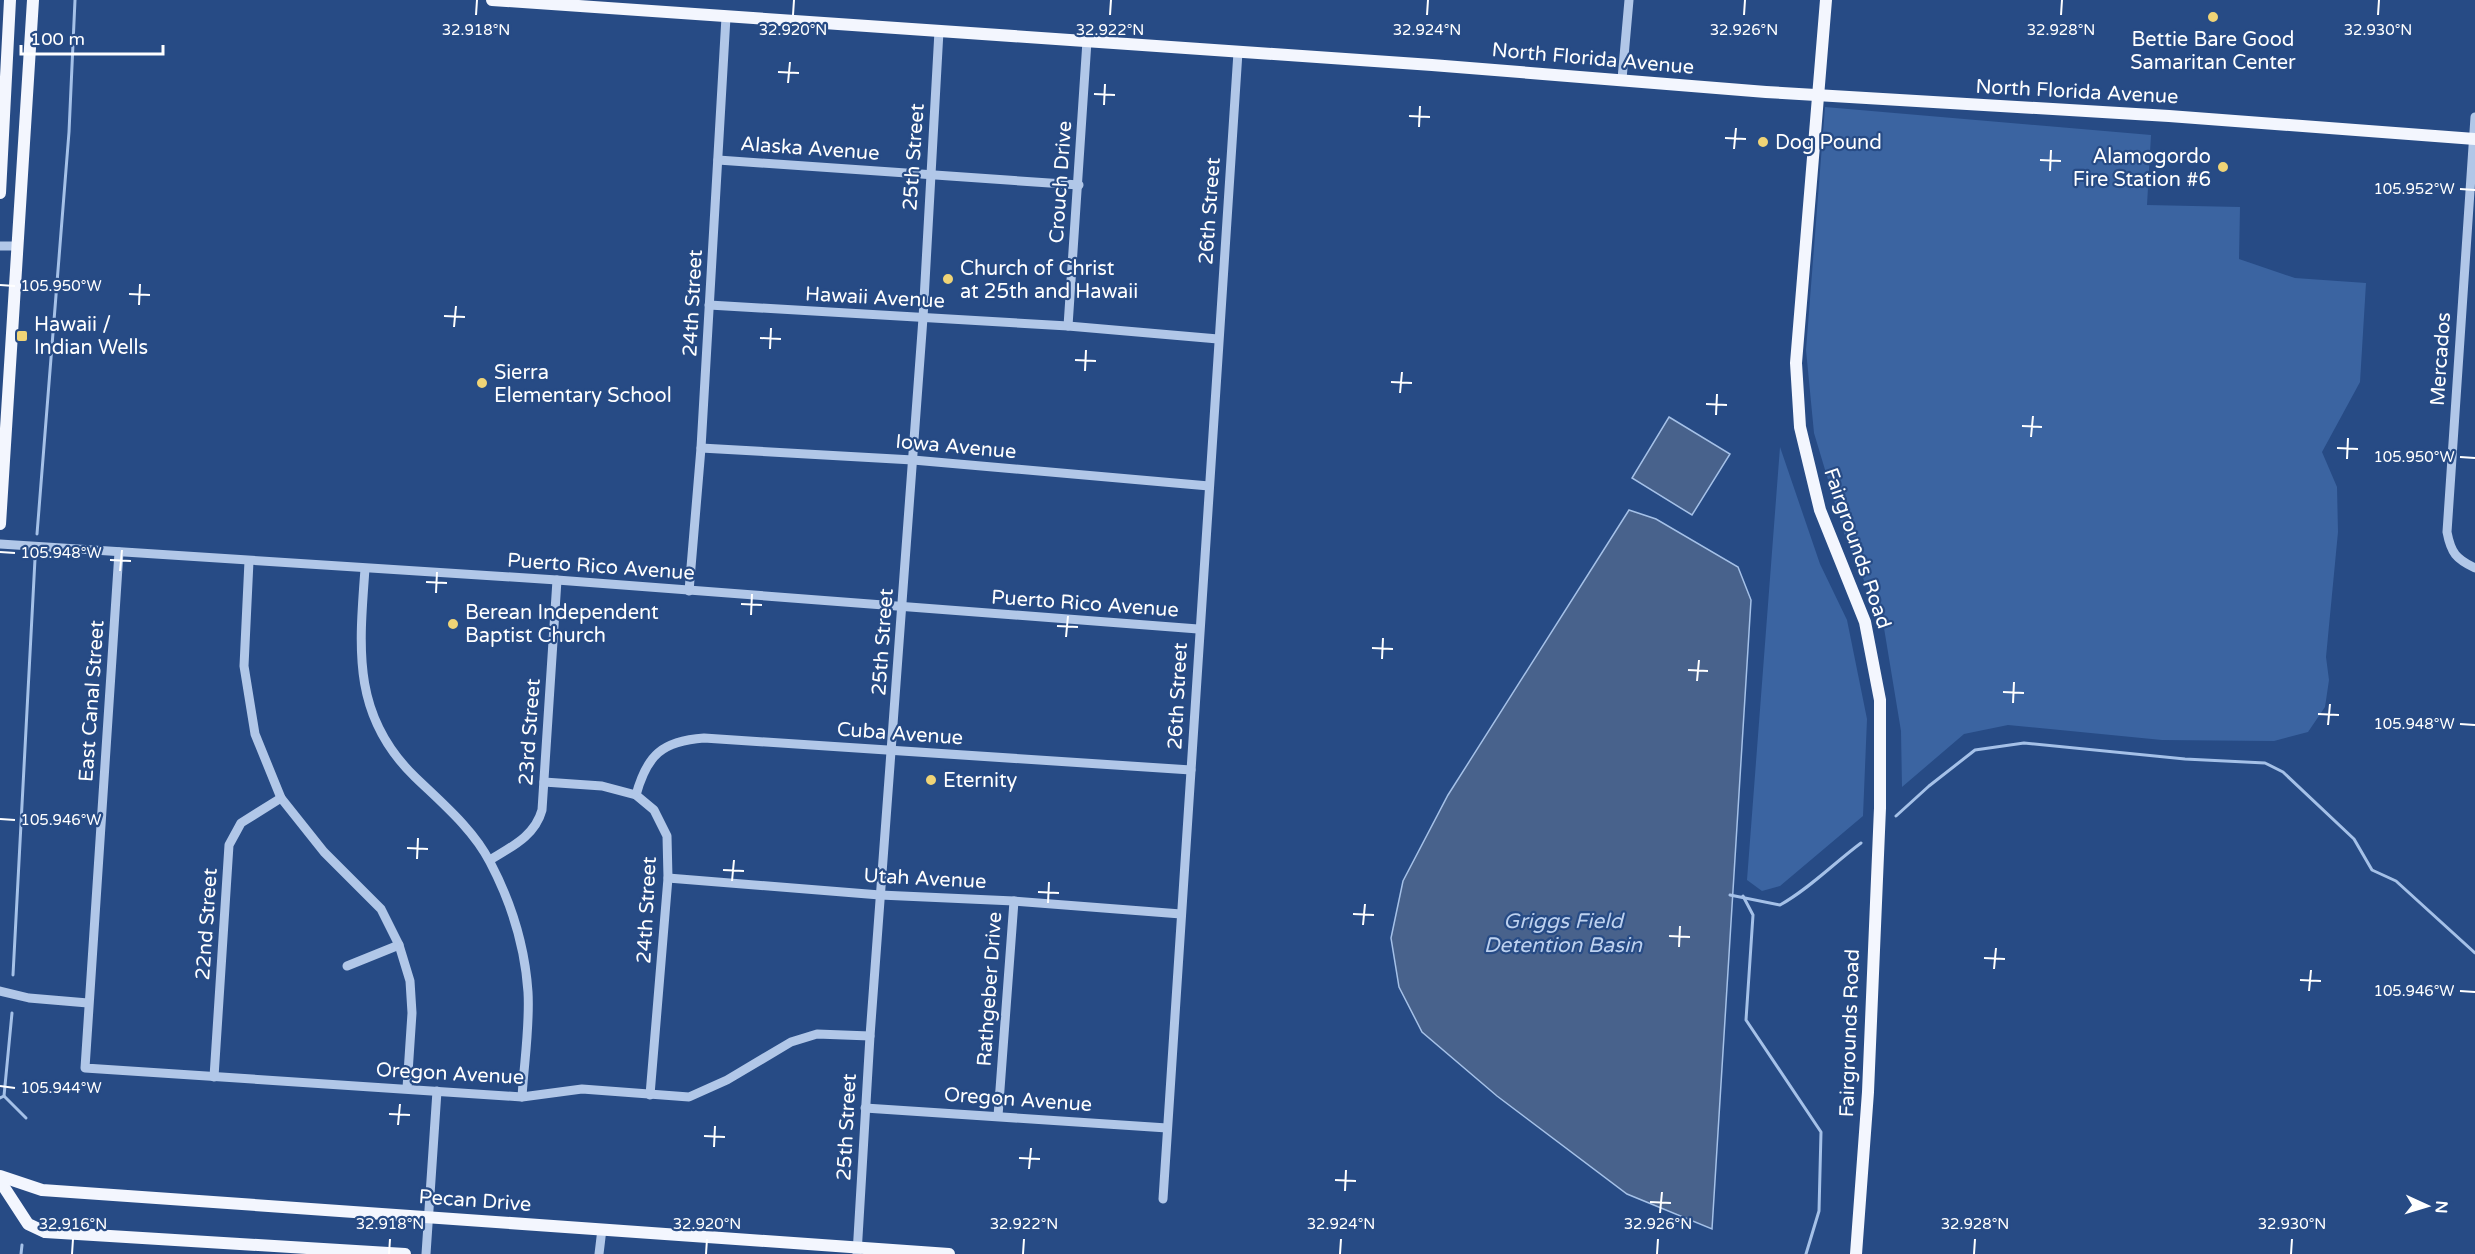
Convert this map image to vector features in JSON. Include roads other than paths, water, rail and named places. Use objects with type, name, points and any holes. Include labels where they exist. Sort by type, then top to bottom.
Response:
[{"type":"main road","points":[[0,193],[10,0]]},
{"type":"main road","points":[[0,524],[33,0]]},
{"type":"main road","name":"North Florida Avenue","points":[[492,0],[642,6],[726,17],[2474,139]]},
{"type":"main road","name":"Fairgrounds Road","points":[[1826,0],[1796,363],[1800,427],[1820,510],[1865,622],[1880,700],[1880,808],[1868,1092],[1856,1254]]},
{"type":"main road","name":"Pecan Drive","points":[[0,1176],[42,1190],[429,1216],[857,1251],[949,1254]]},
{"type":"main road","points":[[0,1181],[28,1224],[45,1232],[405,1254]]},
{"type":"main road","points":[[0,1194],[14,1203]]},
{"type":"street","points":[[1622,79],[1629,0]]},
{"type":"street","name":"24th Street","points":[[689,591],[701,448],[726,17]]},
{"type":"street","name":"25th Street","points":[[857,1251],[870,1036],[923,318],[939,31]]},
{"type":"street","name":"Crouch Drive","points":[[1068,326],[1087,41]]},
{"type":"street","name":"26th Street","points":[[1163,1200],[1198,630],[1238,52]]},
{"type":"street","name":"Mercados","points":[[2475,117],[2447,532],[2450,552],[2475,568]]},
{"type":"street","name":"Alaska Avenue","points":[[718,160],[1078,185]]},
{"type":"street","points":[[0,246],[17,246]]},
{"type":"street","name":"Hawaii Avenue","points":[[709,305],[1068,326],[1218,339]]},
{"type":"street","name":"Iowa Avenue","points":[[701,448],[913,460],[1209,486]]},
{"type":"street","name":"Puerto Rico Avenue","points":[[0,544],[557,580],[902,609],[1198,630]]},
{"type":"street","name":"East Canal Street","points":[[85,1068],[119,552]]},
{"type":"street","points":[[249,561],[244,666],[255,734],[281,798],[324,852],[381,909],[399,945],[410,981],[412,1013],[407,1088]]},
{"type":"street","points":[[365,569],[360,640],[361,670],[367,700],[378,727],[400,762],[461,821],[490,860],[513,912],[528,993],[522,1097]]},
{"type":"street","name":"23rd Street","points":[[490,860],[527,837],[540,819],[557,580]]},
{"type":"street","name":"Cuba Avenue","points":[[636,795],[642,772],[656,754],[679,740],[704,738],[1191,770]]},
{"type":"street","points":[[544,782],[602,786],[636,795]]},
{"type":"street","name":"24th Street","points":[[636,795],[654,810],[667,836],[668,878],[650,1095]]},
{"type":"street","name":"22nd Street","points":[[214,1077],[229,844],[241,823],[281,798]]},
{"type":"street","name":"Utah Avenue","points":[[668,878],[880,895],[1014,901],[1181,914]]},
{"type":"street","name":"Rathgeber Drive","points":[[998,1116],[1014,901]]},
{"type":"street","points":[[347,966],[399,945]]},
{"type":"street","points":[[0,992],[29,998],[88,1003]]},
{"type":"street","name":"Oregon Avenue","points":[[85,1068],[522,1097],[582,1089],[689,1097],[727,1080],[790,1042],[817,1034],[870,1036]]},
{"type":"street","points":[[426,1254],[436,1091]]},
{"type":"street","name":"Oregon Avenue","points":[[865,1108],[1167,1128]]},
{"type":"street","points":[[599,1254],[602,1229]]},
{"type":"water","points":[[1669,417],[1730,454],[1692,515],[1632,478]]},
{"type":"water","name":"Griggs Field Detention Basin","points":[[1629,510],[1656,519],[1738,567],[1751,600],[1712,1229],[1627,1194],[1497,1096],[1422,1032],[1399,987],[1391,938],[1403,881],[1448,795]]},
{"type":"waterway","points":[[37,534],[69,132],[75,0]]},
{"type":"waterway","points":[[13,975],[35,559]]},
{"type":"waterway","points":[[1896,816],[1929,786],[1975,750],[2024,743],[2185,759],[2265,763],[2283,772],[2354,839],[2372,870],[2396,881],[2475,953]]},
{"type":"waterway","points":[[1730,895],[1780,905],[1811,884],[1861,843]]},
{"type":"waterway","points":[[1743,896],[1753,915],[1746,1020],[1821,1132],[1819,1211],[1806,1254]]},
{"type":"waterway","points":[[0,1098],[4,1096],[12,1013]]},
{"type":"waterway","points":[[4,1096],[26,1118]]},
{"type":"waterway","points":[[21,1254],[22,1245]]},
{"type":"place","name":"Bettie Bare Good Samaritan Center","points":[[2213,17]]},
{"type":"place","name":"Dog Pound","points":[[1763,142]]},
{"type":"place","name":"Alamogordo Fire Station #6","points":[[2223,167]]},
{"type":"place","name":"Church of Christ at 25th and Hawaii","points":[[948,279]]},
{"type":"place","name":"Hawaii / Indian Wells","points":[[22,336]]},
{"type":"place","name":"Sierra Elementary School","points":[[482,383]]},
{"type":"place","name":"Berean Independent Baptist Church","points":[[453,624]]},
{"type":"place","name":"Eternity","points":[[931,780]]}]
